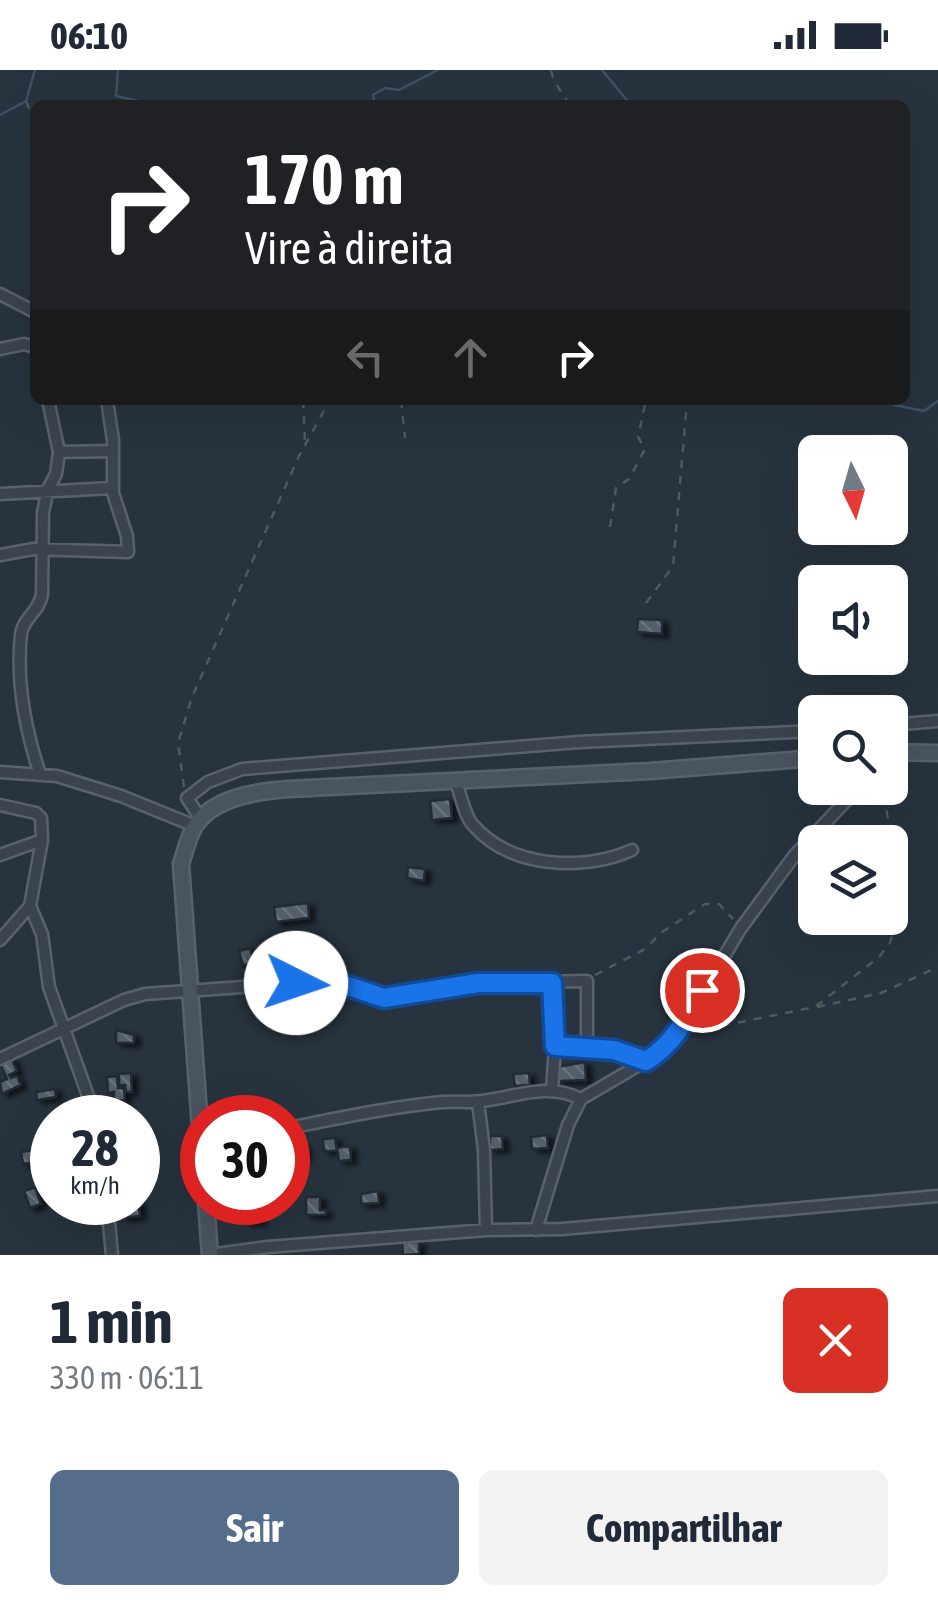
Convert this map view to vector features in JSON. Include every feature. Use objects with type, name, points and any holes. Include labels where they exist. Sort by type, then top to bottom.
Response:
[{"type":"main road","points":[[908,752],[938,753]]},
{"type":"main road","points":[[198,1095],[181,864],[198,823],[220,805],[264,791],[798,759]]},
{"type":"main road","points":[[208,1225],[210,1255]]},
{"type":"street","points":[[0,294],[30,309]]},
{"type":"street","points":[[0,349],[30,346]]},
{"type":"street","points":[[40,774],[24,716],[21,630],[41,604],[43,512],[59,452],[49,405]]},
{"type":"street","points":[[0,555],[34,549],[128,552],[112,488],[108,405]]},
{"type":"street","points":[[59,452],[113,452]]},
{"type":"street","points":[[0,494],[112,488]]},
{"type":"street","points":[[908,724],[938,721]]},
{"type":"street","points":[[198,823],[187,798],[208,782],[242,769],[579,742],[798,731]]},
{"type":"street","points":[[0,772],[57,776],[198,823]]},
{"type":"street","points":[[456,782],[470,822],[510,852],[568,864],[601,862],[632,850]]},
{"type":"street","points":[[0,805],[36,813],[43,828],[30,906],[0,940]]},
{"type":"street","points":[[536,1230],[568,1125],[580,1099],[663,1051],[677,1035],[741,928],[794,856],[842,805]]},
{"type":"street","points":[[0,856],[42,840]]},
{"type":"street","points":[[30,906],[42,934],[50,986],[89,1095]]},
{"type":"street","points":[[0,1060],[124,1000],[166,991],[323,984],[348,986],[384,998],[478,983],[587,981],[587,1046]]},
{"type":"street","points":[[552,983],[552,1090]]},
{"type":"street","points":[[555,1046],[614,1050],[646,1061]]},
{"type":"street","points":[[310,1124],[386,1110],[478,1102],[552,1090],[580,1099]]},
{"type":"street","points":[[478,1102],[486,1230]]},
{"type":"street","points":[[210,1255],[268,1247],[486,1230],[536,1230],[938,1196]]},
{"type":"street","points":[[110,1225],[112,1255]]},
{"type":"path","points":[[551,70],[552,81],[567,100]]},
{"type":"path","points":[[26,101],[30,110]]},
{"type":"path","points":[[303,405],[305,444]]},
{"type":"path","points":[[187,798],[180,776],[178,743],[192,696],[305,444],[327,405]]},
{"type":"path","points":[[402,405],[405,438]]},
{"type":"path","points":[[610,527],[616,488],[629,479],[645,448],[638,437],[645,405]]},
{"type":"path","points":[[646,603],[673,566],[684,405]]},
{"type":"path","points":[[815,1007],[879,957],[890,943],[898,916],[899,890],[886,805]]},
{"type":"path","points":[[587,981],[645,948],[705,904],[719,904],[741,928]]},
{"type":"path","points":[[677,1035],[881,993],[938,967]]},
{"type":"building","points":[[638,619],[662,620],[662,634],[637,632]]},
{"type":"building","points":[[450,799],[452,818],[432,820],[430,801]]},
{"type":"building","points":[[408,867],[425,869],[424,881],[407,878]]},
{"type":"building","points":[[308,903],[309,918],[276,922],[274,907]]},
{"type":"building","points":[[250,948],[254,962],[243,966],[239,951]]},
{"type":"building","points":[[116,1030],[134,1035],[134,1043],[116,1043]]},
{"type":"building","points":[[11,1057],[17,1071],[9,1075],[17,1076],[21,1085],[2,1094],[0,1082],[7,1079],[0,1063]]},
{"type":"building","points":[[585,1062],[586,1080],[558,1081],[557,1067]]},
{"type":"building","points":[[131,1073],[132,1092],[126,1092],[125,1085],[119,1085],[119,1074]]},
{"type":"building","points":[[529,1073],[530,1085],[515,1086],[513,1074]]},
{"type":"building","points":[[117,1076],[118,1088],[124,1088],[125,1095],[108,1093],[107,1077]]},
{"type":"building","points":[[55,1089],[56,1095],[36,1095]]},
{"type":"building","points":[[547,1135],[548,1148],[532,1149],[531,1137]]},
{"type":"building","points":[[490,1136],[502,1136],[503,1149],[490,1150]]},
{"type":"building","points":[[335,1138],[337,1151],[324,1151],[323,1139]]},
{"type":"building","points":[[350,1146],[351,1160],[339,1161],[337,1148]]},
{"type":"building","points":[[30,1151],[30,1163],[23,1164],[21,1152]]},
{"type":"building","points":[[378,1191],[379,1203],[361,1204],[361,1194]]},
{"type":"building","points":[[310,1197],[320,1197],[320,1210],[326,1210],[326,1215],[310,1215]]},
{"type":"building","points":[[402,1242],[419,1242],[419,1254],[403,1255]]},
{"type":"waterway","points":[[0,115],[26,101],[35,70]]},
{"type":"waterway","points":[[118,70],[116,96],[134,100]]},
{"type":"waterway","points":[[374,100],[373,95],[385,88],[399,90],[438,70]]},
{"type":"waterway","points":[[602,70],[627,100]]},
{"type":"waterway","points":[[894,405],[924,411],[938,401]]},
{"type":"route","points":[[296,983],[348,986],[384,998],[478,983],[552,983],[555,1046],[614,1050],[646,1061],[663,1051],[677,1035],[702,990]]}]
